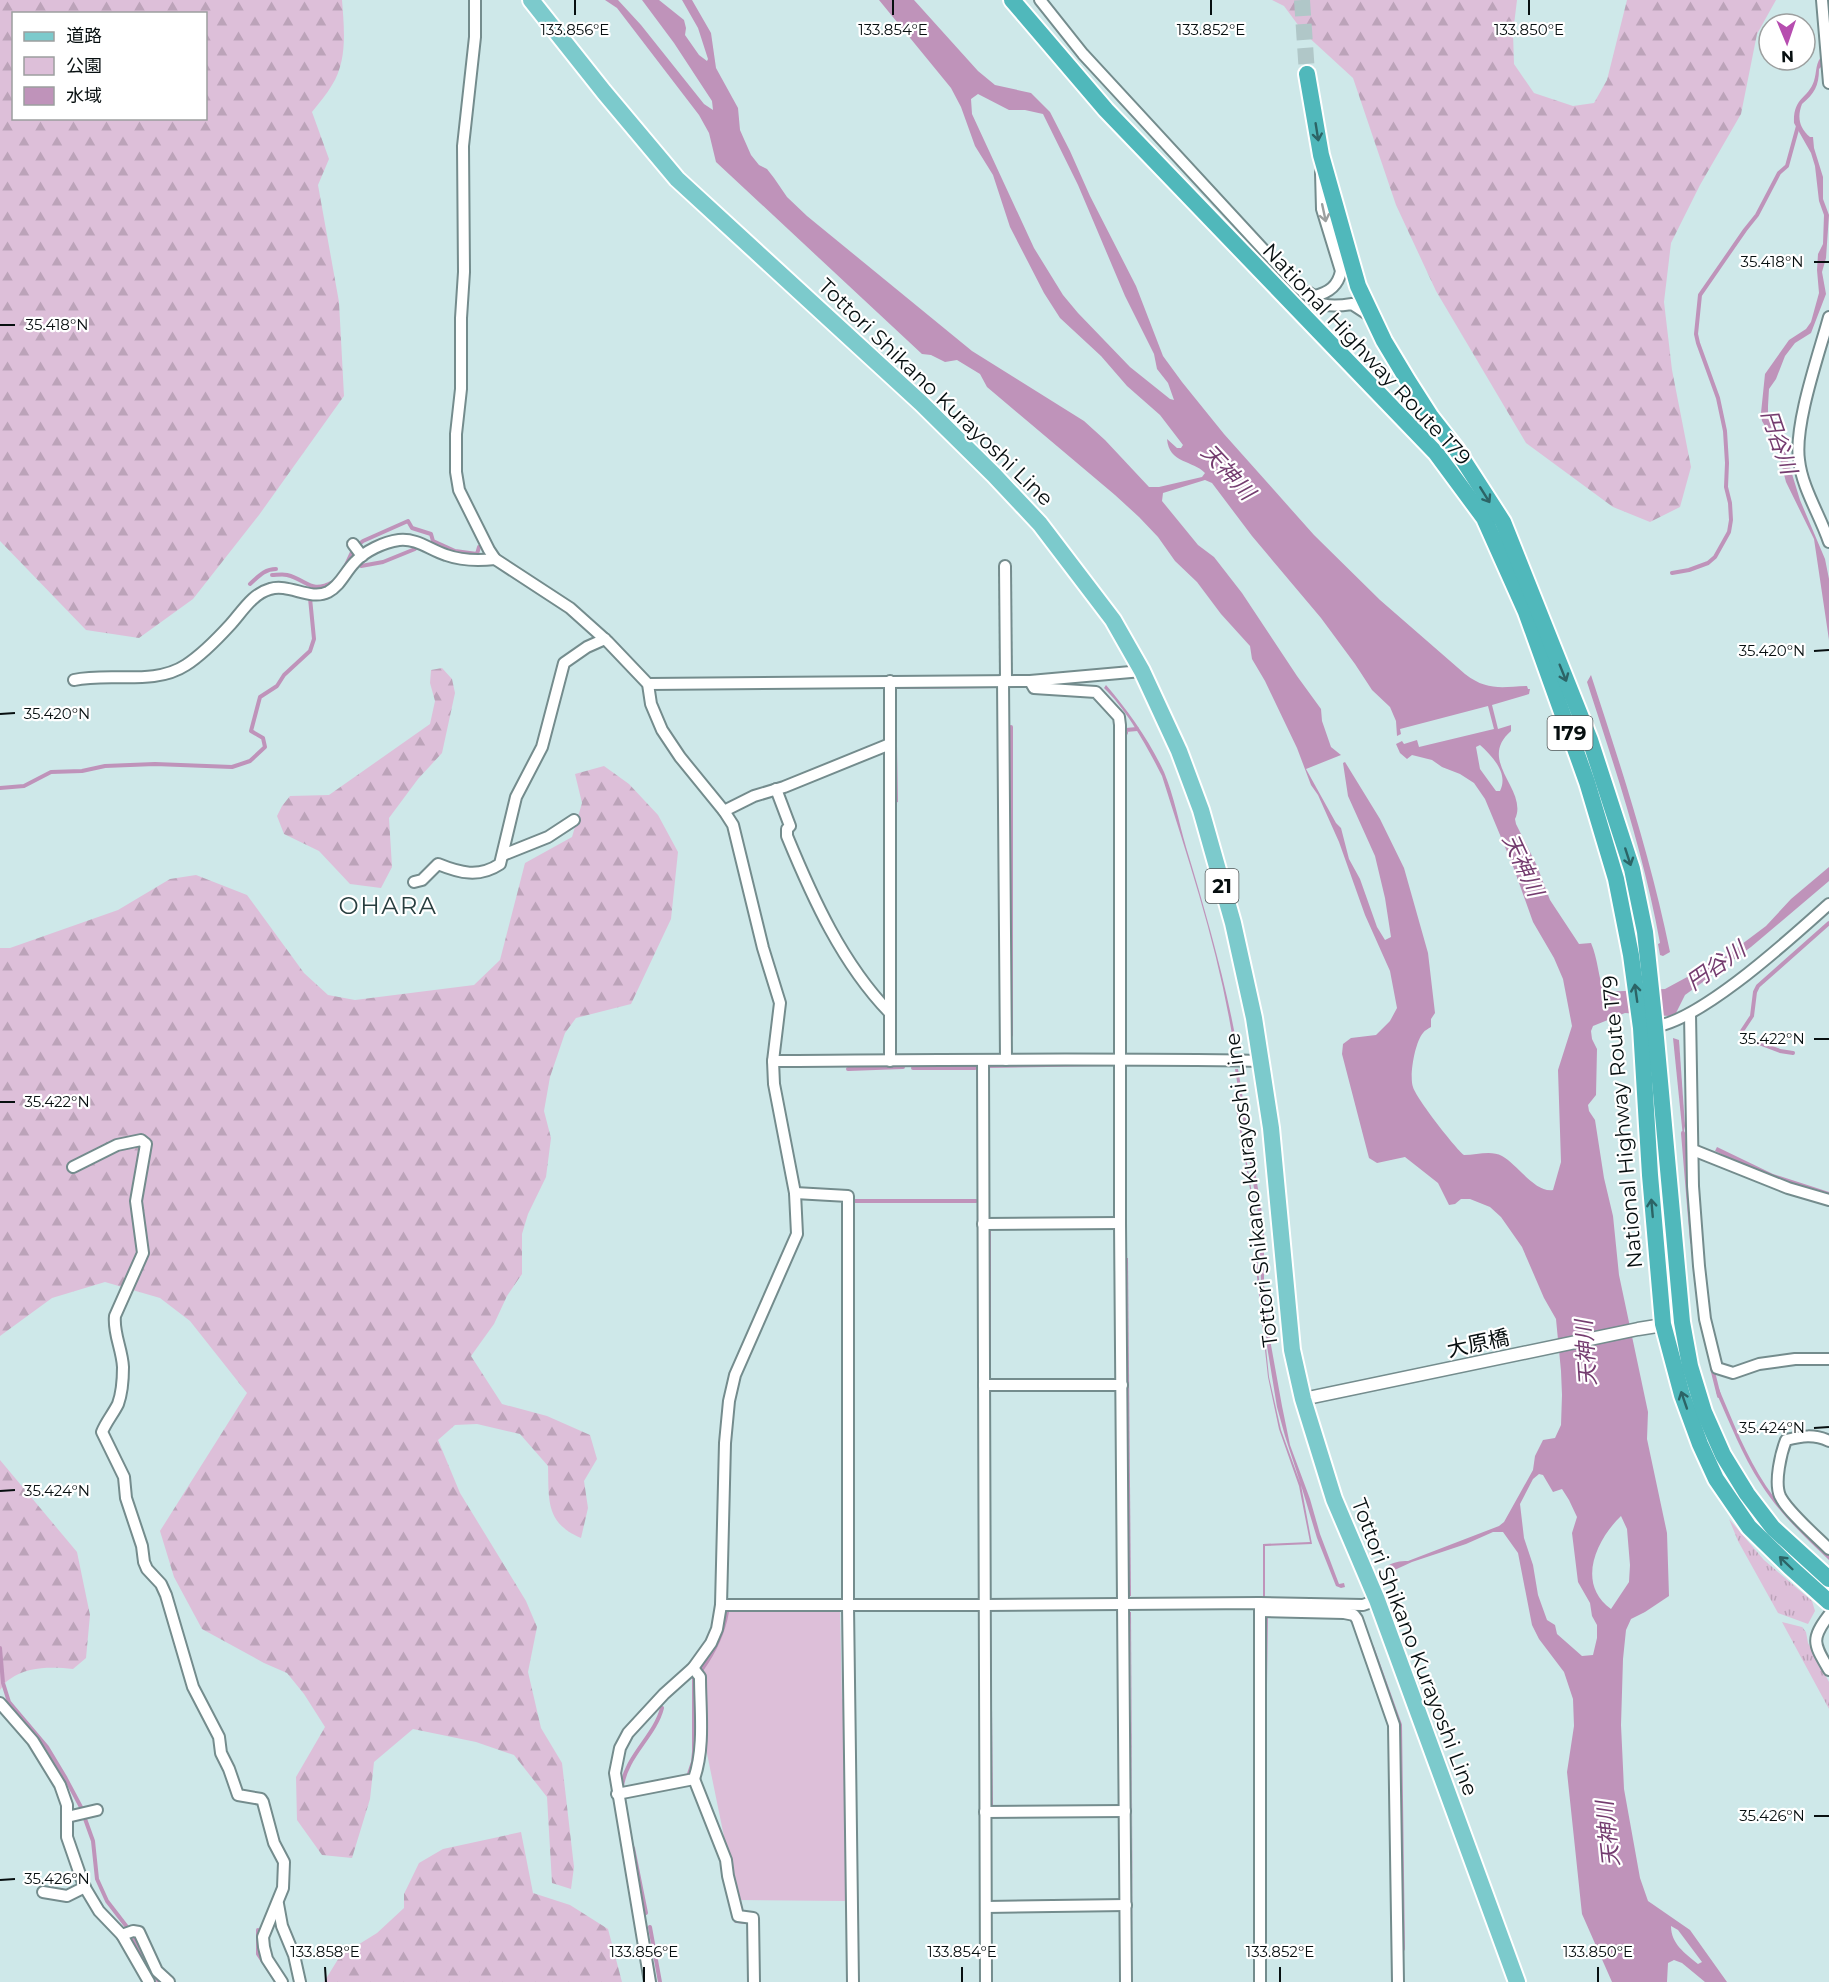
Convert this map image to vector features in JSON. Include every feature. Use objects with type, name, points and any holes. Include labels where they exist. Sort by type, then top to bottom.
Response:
[{"type":"highway","name":"National Highway Route 179","points":[[1012,0],[1106,110],[1436,453],[1484,518],[1526,612],[1587,782],[1616,879],[1630,955],[1648,1027],[1682,1322],[1690,1366],[1704,1412],[1723,1455],[1747,1494],[1773,1528],[1829,1579]]},
{"type":"highway","name":"National Highway Route 179","points":[[1307,74],[1321,155],[1358,286],[1384,341],[1425,408],[1456,449],[1503,522],[1590,740],[1632,869],[1645,932],[1650,1185],[1664,1324],[1682,1395],[1716,1479],[1749,1527],[1829,1602]]},
{"type":"main road","name":"Tottori Shikano Kurayoshi Line","points":[[531,0],[677,179],[921,403],[1040,524],[1113,620],[1142,671],[1179,751],[1201,810],[1233,923],[1254,1018],[1271,1128],[1292,1350],[1303,1399],[1334,1499],[1377,1600],[1517,1982]]},
{"type":"street","points":[[475,0],[475,37],[463,146],[464,272],[456,472],[459,490],[495,559],[570,608],[605,639],[648,684],[651,704],[662,730],[733,825],[780,1003],[773,1061],[774,1084],[795,1193],[798,1234],[735,1375],[729,1401],[725,1443],[721,1605],[714,1636],[693,1668],[664,1694],[628,1733],[620,1748],[615,1773],[650,1982]]},
{"type":"street","points":[[1040,0],[1083,54],[1299,288],[1320,304],[1334,307],[1352,304],[1372,317]]},
{"type":"street","points":[[1822,0],[1829,83]]},
{"type":"street","points":[[1299,288],[1314,296],[1321,295],[1331,290],[1339,282],[1341,271],[1322,208],[1321,155]]},
{"type":"street","points":[[1829,317],[1799,433],[1798,459],[1802,477],[1829,539]]},
{"type":"street","points":[[74,680],[92,676],[156,676],[185,666],[229,627],[255,596],[269,589],[283,587],[323,594],[336,588],[355,561],[381,545],[401,540],[418,542],[446,555],[475,562],[495,559]]},
{"type":"street","points":[[353,544],[362,556]]},
{"type":"street","points":[[1005,566],[1006,1060]]},
{"type":"street","points":[[414,882],[422,880],[438,864],[463,873],[490,871],[500,864],[516,797],[542,747],[564,663],[587,647],[605,639]]},
{"type":"street","points":[[648,684],[1030,681],[1142,671]]},
{"type":"street","points":[[890,681],[890,1061]]},
{"type":"street","points":[[1030,681],[1034,688],[1096,692],[1119,717],[1126,1982]]},
{"type":"street","points":[[724,811],[754,796],[890,744]]},
{"type":"street","points":[[776,789],[790,826],[787,836],[806,882],[837,941],[869,991],[889,1012]]},
{"type":"street","points":[[503,855],[548,837],[574,820]]},
{"type":"street","points":[[1648,1027],[1690,1014],[1750,971],[1829,904]]},
{"type":"street","points":[[1690,1014],[1693,1150],[1699,1266],[1705,1319],[1717,1368],[1733,1373],[1759,1364],[1795,1359],[1829,1359]]},
{"type":"street","points":[[773,1061],[1120,1059],[1260,1061]]},
{"type":"street","points":[[982,1060],[986,1982]]},
{"type":"street","points":[[73,1167],[117,1145],[141,1140],[146,1144],[136,1201],[143,1253],[115,1316],[114,1326],[121,1350],[123,1369],[122,1387],[118,1403],[102,1432],[124,1477],[126,1498],[142,1546],[144,1562],[147,1569],[161,1584],[166,1595],[194,1687],[219,1737],[221,1753],[235,1789],[238,1796],[261,1799],[274,1843],[284,1862],[283,1888],[263,1937],[267,1959],[282,1982]]},
{"type":"street","points":[[1693,1150],[1788,1188],[1829,1200]]},
{"type":"street","points":[[795,1193],[848,1196],[848,1606],[853,1982]]},
{"type":"street","points":[[983,1224],[1120,1223]]},
{"type":"street","name":"大原橋","points":[[1303,1399],[1638,1329],[1682,1322]]},
{"type":"street","points":[[984,1385],[1122,1385]]},
{"type":"street","points":[[1829,1441],[1817,1435],[1786,1440],[1781,1451],[1778,1485],[1779,1495],[1787,1506],[1829,1549]]},
{"type":"street","points":[[721,1605],[1123,1604],[1260,1607],[1363,1605],[1377,1600]]},
{"type":"street","points":[[1260,1607],[1260,1982]]},
{"type":"street","points":[[1260,1607],[1344,1613],[1357,1619],[1394,1725],[1398,1982]]},
{"type":"street","points":[[1829,1615],[1815,1636],[1815,1647],[1829,1670]]},
{"type":"street","points":[[693,1668],[700,1677],[700,1749],[694,1779],[726,1860],[738,1916],[753,1918],[754,1982]]},
{"type":"street","points":[[0,1703],[33,1741],[60,1785],[67,1804],[66,1837],[85,1887],[99,1911],[122,1935],[149,1982]]},
{"type":"street","points":[[617,1794],[694,1779]]},
{"type":"street","points":[[67,1817],[97,1810]]},
{"type":"street","points":[[985,1812],[1125,1811]]},
{"type":"street","points":[[43,1892],[67,1896],[85,1887]]},
{"type":"street","points":[[278,1903],[282,1926],[294,1955],[300,1982]]},
{"type":"street","points":[[986,1906],[1126,1905]]},
{"type":"street","points":[[122,1935],[133,1931],[139,1932],[157,1971],[169,1982]]},
{"type":"green space","points":[[0,0],[342,0],[344,43],[341,65],[330,88],[312,112],[329,159],[318,185],[339,302],[344,396],[259,515],[193,599],[139,638],[86,630],[0,541]]},
{"type":"green space","points":[[1272,0],[1517,0],[1513,33],[1514,64],[1534,93],[1573,106],[1594,103],[1607,80],[1627,0],[1776,0],[1769,12],[1757,12],[1757,34],[1741,114],[1700,185],[1671,243],[1664,302],[1672,370],[1691,467],[1680,507],[1650,522],[1613,507],[1526,443],[1436,291],[1396,205],[1353,78],[1304,33],[1284,6]]},
{"type":"green space","points":[[442,668],[452,679],[455,693],[442,753],[418,779],[389,818],[392,867],[381,888],[350,884],[319,851],[284,834],[277,816],[290,796],[329,795],[430,724],[435,701],[430,683],[431,670]]},
{"type":"green space","points":[[604,766],[629,784],[658,815],[678,852],[671,919],[631,1004],[576,1018],[565,1033],[550,1077],[544,1111],[551,1138],[546,1177],[528,1214],[522,1234],[522,1274],[507,1296],[494,1324],[471,1356],[502,1404],[547,1416],[590,1435],[597,1459],[584,1481],[588,1508],[581,1538],[569,1532],[555,1517],[549,1499],[548,1466],[520,1434],[477,1424],[455,1425],[438,1440],[460,1493],[526,1601],[537,1627],[528,1672],[541,1728],[562,1763],[574,1867],[571,1889],[552,1883],[547,1797],[514,1755],[476,1742],[413,1729],[374,1762],[370,1799],[352,1858],[322,1855],[297,1820],[296,1777],[325,1727],[304,1694],[287,1673],[202,1629],[174,1577],[160,1531],[247,1393],[190,1321],[160,1298],[105,1282],[52,1298],[0,1336],[0,948],[10,948],[118,910],[170,879],[196,875],[247,895],[304,973],[328,995],[355,1000],[474,985],[500,960],[525,863],[572,837],[582,803],[575,774]]},
{"type":"green space","points":[[0,1460],[77,1552],[90,1615],[86,1658],[73,1669],[49,1668],[25,1672],[9,1680],[0,1690]]},
{"type":"green space","points":[[1729,1519],[1764,1560],[1812,1601],[1815,1611],[1808,1624],[1778,1613],[1738,1541]]},
{"type":"green space","points":[[725,1608],[836,1609],[840,1612],[842,1699],[846,1701],[849,1901],[737,1900],[703,1734],[703,1675],[700,1667]]},
{"type":"green space","points":[[1782,1622],[1802,1627],[1806,1632],[1808,1643],[1829,1682],[1829,1709]]},
{"type":"green space","points":[[521,1832],[533,1893],[570,1905],[608,1929],[622,1982],[324,1982],[340,1956],[377,1933],[404,1908],[404,1894],[419,1863],[443,1849]]},
{"type":"water","points":[[605,0],[618,0],[704,104],[713,110],[712,101],[674,43],[642,0],[659,0],[684,20],[685,35],[699,55],[707,61],[698,28],[682,0],[692,0],[711,33],[716,68],[738,108],[740,130],[751,155],[759,165],[767,169],[787,197],[807,216],[972,351],[1084,421],[1149,487],[1159,487],[1202,477],[1205,473],[1200,469],[1172,453],[1167,439],[1177,448],[1183,445],[1160,415],[1127,386],[1101,356],[1060,318],[1044,293],[1010,227],[993,175],[975,146],[961,107],[951,88],[879,0],[914,0],[978,71],[995,85],[1031,93],[1050,112],[1070,151],[1136,286],[1163,356],[1224,434],[1314,535],[1380,600],[1465,674],[1487,686],[1527,686],[1530,689],[1529,694],[1492,705],[1498,729],[1511,725],[1511,731],[1502,742],[1499,753],[1501,764],[1515,797],[1516,824],[1537,866],[1550,900],[1579,944],[1591,943],[1604,992],[1665,989],[1726,956],[1766,926],[1791,899],[1829,867],[1829,881],[1751,947],[1685,995],[1676,1013],[1669,1016],[1625,1013],[1593,1026],[1591,1031],[1597,1049],[1596,1095],[1588,1105],[1595,1120],[1604,1178],[1613,1216],[1619,1275],[1648,1412],[1647,1439],[1667,1533],[1669,1596],[1631,1619],[1626,1630],[1621,1725],[1624,1789],[1640,1878],[1648,1901],[1690,1930],[1727,1982],[1705,1982],[1682,1963],[1674,1960],[1668,1963],[1667,1982],[1612,1982],[1582,1914],[1567,1772],[1574,1726],[1573,1699],[1564,1672],[1539,1639],[1532,1625],[1518,1553],[1503,1532],[1493,1532],[1388,1573],[1387,1567],[1391,1564],[1408,1561],[1499,1526],[1504,1522],[1533,1470],[1535,1456],[1543,1440],[1555,1438],[1561,1425],[1561,1371],[1556,1319],[1544,1298],[1522,1247],[1501,1217],[1490,1207],[1470,1199],[1461,1199],[1449,1205],[1438,1183],[1405,1157],[1377,1163],[1369,1158],[1342,1054],[1343,1044],[1351,1038],[1376,1035],[1390,1021],[1397,1008],[1390,971],[1365,915],[1339,842],[1318,795],[1311,785],[1297,748],[1252,659],[1250,646],[1221,614],[1197,582],[1175,561],[1158,537],[1115,495],[987,387],[980,374],[957,360],[945,362],[931,355],[922,354],[716,162],[709,133],[699,115],[617,8]],"holes":[[[978,94],[1009,110],[1025,110],[1043,114],[1078,185],[1125,296],[1154,354],[1157,369],[1168,383],[1174,400],[1130,367],[1063,295],[1034,248],[972,114],[971,99]],[[1205,480],[1212,483],[1252,536],[1321,618],[1372,690],[1390,707],[1396,721],[1397,736],[1401,734],[1400,729],[1488,706],[1494,729],[1419,747],[1417,740],[1404,744],[1402,741],[1396,744],[1400,753],[1407,759],[1412,755],[1432,760],[1474,783],[1485,799],[1533,922],[1554,958],[1563,979],[1572,1026],[1558,1070],[1561,1162],[1553,1190],[1546,1190],[1533,1183],[1498,1154],[1464,1155],[1436,1122],[1416,1093],[1412,1082],[1415,1051],[1420,1037],[1431,1027],[1431,1019],[1435,1013],[1428,953],[1404,868],[1380,819],[1345,762],[1343,763],[1348,796],[1375,856],[1385,898],[1391,937],[1385,940],[1377,927],[1360,879],[1349,859],[1341,828],[1306,769],[1341,755],[1331,747],[1322,721],[1321,709],[1242,593],[1214,557],[1198,545],[1162,501],[1163,493]],[[1480,745],[1501,771],[1500,791],[1496,791],[1480,769],[1476,747]],[[1539,1474],[1543,1475],[1553,1492],[1562,1489],[1569,1500],[1577,1517],[1572,1533],[1578,1582],[1590,1603],[1592,1616],[1597,1625],[1593,1655],[1582,1656],[1557,1634],[1555,1625],[1547,1620],[1538,1595],[1533,1565],[1524,1538],[1520,1504],[1533,1479]],[[1621,1516],[1627,1529],[1630,1565],[1629,1582],[1611,1609],[1600,1599],[1594,1587],[1592,1575],[1598,1549]],[[1671,1926],[1678,1930],[1702,1962],[1698,1964],[1688,1956],[1673,1938]]]},
{"type":"water","name":"円谷川","points":[[1823,55],[1823,65],[1819,69],[1817,85],[1810,97],[1802,104],[1799,118],[1803,130],[1813,137],[1823,177],[1823,199],[1829,215],[1826,258],[1822,272],[1826,294],[1811,333],[1795,343],[1785,356],[1776,379],[1769,389],[1768,415],[1785,451],[1800,500],[1825,559],[1829,579],[1829,640],[1814,539],[1786,482],[1777,447],[1762,421],[1761,413],[1765,374],[1789,340],[1806,329],[1811,322],[1819,293],[1818,254],[1823,244],[1824,215],[1819,201],[1815,166],[1811,153],[1794,123],[1794,114],[1798,103],[1811,87]]},
{"type":"water","points":[[1591,675],[1654,882],[1670,952],[1663,956],[1660,955],[1658,944],[1660,943],[1637,844],[1587,682]]},
{"type":"water","points":[[1106,685],[1131,716],[1168,781],[1214,946],[1237,1046],[1234,1047],[1221,978],[1203,910],[1162,776],[1129,718],[1104,688]]},
{"type":"water","points":[[894,687],[999,687],[896,689],[898,802],[895,803]]},
{"type":"water","points":[[1125,729],[1127,729],[1127,981],[1125,981]]},
{"type":"water","points":[[894,810],[897,810],[896,986]]},
{"type":"water","points":[[1673,1038],[1679,1040],[1685,1126],[1683,1137]]},
{"type":"water","points":[[990,1066],[1108,1066],[989,1068],[989,1219],[988,1069]]},
{"type":"water","points":[[1235,1069],[1238,1069],[1264,1225],[1264,1284],[1271,1345],[1282,1406],[1290,1445],[1339,1584],[1344,1583],[1345,1587],[1341,1588],[1336,1586],[1317,1538],[1277,1407],[1267,1346],[1261,1281],[1259,1220]]},
{"type":"water","points":[[1236,1108],[1238,1108],[1256,1218],[1258,1269],[1269,1377],[1281,1430],[1301,1485],[1312,1544],[1265,1546],[1265,1597],[1263,1597],[1263,1544],[1310,1542],[1299,1486],[1279,1429],[1268,1377],[1256,1268],[1255,1218]]},
{"type":"water","points":[[1717,1147],[1773,1174],[1829,1192],[1829,1196],[1743,1164],[1715,1151]]},
{"type":"water","points":[[853,1198],[855,1485],[854,1485]]},
{"type":"water","points":[[989,1227],[991,1227],[990,1380]]},
{"type":"water","points":[[1128,1258],[1131,1596],[1129,1596]]},
{"type":"water","points":[[989,1388],[991,1388],[991,1597],[989,1598]]},
{"type":"water","points":[[1719,1389],[1746,1451],[1766,1486],[1788,1514],[1829,1556],[1829,1560],[1784,1515],[1768,1495],[1731,1427],[1716,1392]]},
{"type":"water","points":[[991,1610],[993,1806],[989,1611]]},
{"type":"water","points":[[1130,1612],[1131,1612],[1133,1982]]},
{"type":"waterway","points":[[1672,573],[1708,563],[1715,557],[1729,532],[1731,520],[1726,487],[1725,431],[1718,398],[1696,334],[1700,295],[1757,215],[1779,173],[1787,166],[1798,126]]},
{"type":"waterway","points":[[358,545],[408,521],[412,528],[431,534],[433,541],[455,551],[477,554],[479,547]]},
{"type":"waterway","points":[[361,566],[383,562],[415,549]]},
{"type":"waterway","points":[[345,567],[353,550]]},
{"type":"waterway","points":[[250,584],[265,572],[276,569]]},
{"type":"waterway","points":[[272,575],[287,575],[319,587],[333,582]]},
{"type":"waterway","points":[[0,788],[24,786],[51,772],[82,771],[105,766],[155,764],[232,767],[250,761],[265,747],[263,738],[251,731],[260,697],[277,686],[284,675],[310,651],[314,639],[310,598]]},
{"type":"waterway","points":[[1011,727],[1011,1035]]},
{"type":"waterway","points":[[1126,733],[1126,730],[1137,729]]},
{"type":"waterway","points":[[1740,1034],[1752,1016],[1758,986],[1829,923]]},
{"type":"waterway","points":[[1743,1037],[1780,1051],[1793,1053]]},
{"type":"waterway","points":[[848,1069],[903,1067]]},
{"type":"waterway","points":[[913,1068],[975,1068]]},
{"type":"waterway","points":[[1683,1133],[1692,1242]]},
{"type":"waterway","points":[[855,1201],[976,1201]]},
{"type":"waterway","points":[[1712,1368],[1719,1396]]},
{"type":"waterway","points":[[702,1669],[718,1642],[727,1612]]},
{"type":"waterway","points":[[1265,1685],[1266,1617]]},
{"type":"waterway","points":[[1372,1647],[1400,1725],[1403,1949]]},
{"type":"waterway","points":[[0,1648],[3,1683],[9,1702],[47,1747],[82,1809]]},
{"type":"waterway","points":[[689,1774],[694,1752],[694,1677]]},
{"type":"waterway","points":[[622,1787],[624,1776],[634,1756],[653,1728],[662,1708]]},
{"type":"waterway","points":[[84,1816],[93,1841],[97,1879],[107,1901],[127,1927]]},
{"type":"waterway","points":[[633,1848],[646,1913]]},
{"type":"waterway","points":[[1265,1860],[1265,1904]]},
{"type":"waterway","points":[[735,1917],[736,1921],[748,1922]]},
{"type":"waterway","points":[[650,1927],[660,1982]]},
{"type":"waterway","points":[[258,1930],[258,1954],[276,1981]]},
{"type":"waterway","points":[[133,1938],[159,1982]]},
{"type":"tunnel","points":[[1302,0],[1307,74]]},
{"type":"district","name":"OHARA","points":[[388,905]]},
{"type":"water label","name":"天神川","points":[[1228,472]]},
{"type":"water label","name":"天神川","points":[[1523,865]]},
{"type":"water label","name":"天神川","points":[[1586,1353]]},
{"type":"water label","name":"天神川","points":[[1608,1834]]}]
